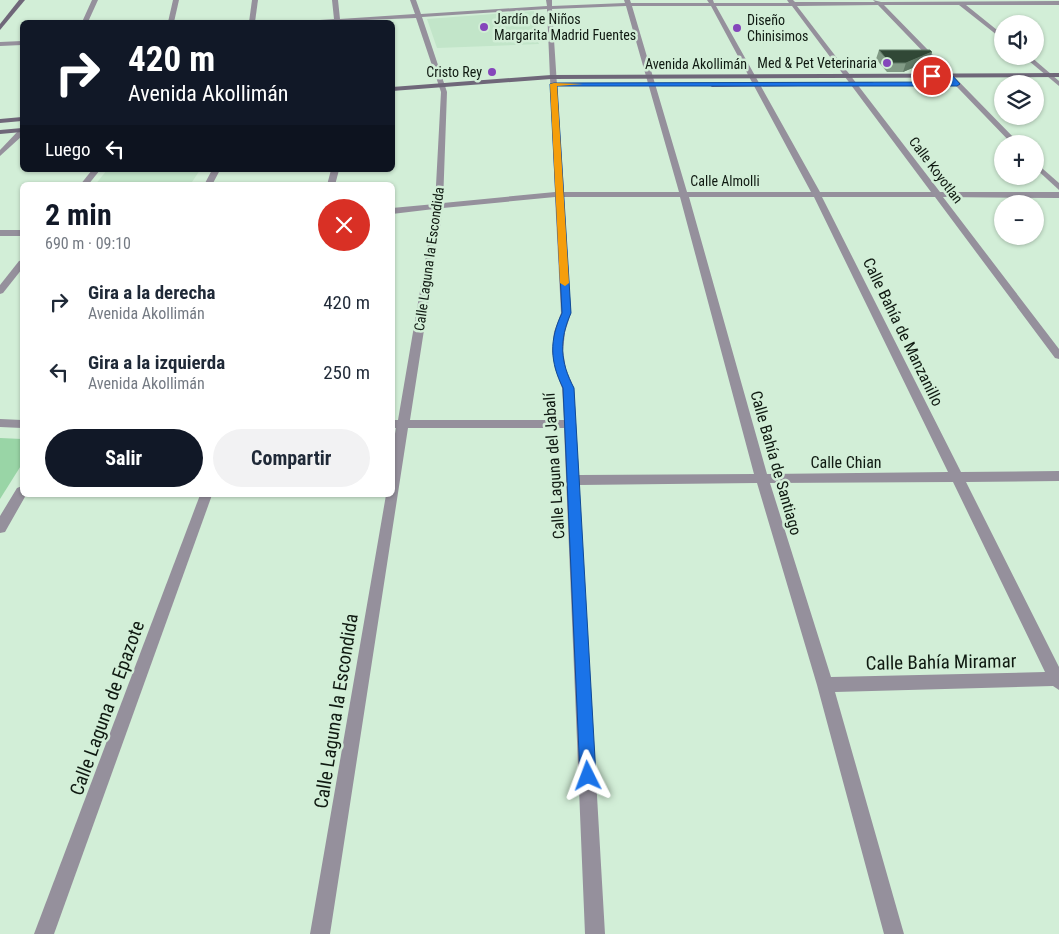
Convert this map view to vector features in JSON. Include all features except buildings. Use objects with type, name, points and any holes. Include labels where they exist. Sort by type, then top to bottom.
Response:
[{"type":"street","points":[[0,28],[22,0]]},
{"type":"street","points":[[86,20],[95,0]]},
{"type":"street","points":[[171,20],[176,0]]},
{"type":"street","points":[[252,20],[255,0]]},
{"type":"street","points":[[335,0],[337,20]]},
{"type":"street","name":"Calle Laguna la Escondida","points":[[395,458],[398,424],[439,206],[443,88],[413,0]]},
{"type":"street","points":[[364,20],[549,3],[959,1],[1059,4]]},
{"type":"street","points":[[959,1],[994,30]]},
{"type":"street","name":"Calle Bahía de Santiago","points":[[628,2],[684,194],[762,478],[825,685],[894,934]]},
{"type":"street","name":"Calle Bahía de Manzanillo","points":[[711,2],[817,195],[1058,681]]},
{"type":"street","name":"Calle Koyotlan","points":[[792,2],[1059,356]]},
{"type":"street","points":[[878,2],[1007,135]]},
{"type":"street","points":[[1042,2],[1052,8]]},
{"type":"street","name":"Calle Laguna del Jabalí","points":[[549,3],[566,313],[558,330],[558,369],[568,388],[595,934]]},
{"type":"street","points":[[0,44],[20,43]]},
{"type":"street","points":[[1037,65],[1059,84]]},
{"type":"street","name":"Avenida Akollimán","points":[[756,81],[847,76],[1059,75]]},
{"type":"street","name":"Avenida Akollimán","points":[[395,89],[443,88],[552,80],[882,84]]},
{"type":"street","points":[[948,84],[966,84]]},
{"type":"street","points":[[1044,84],[1059,84]]},
{"type":"street","name":"Avenida Akollimán","points":[[395,96],[443,88]]},
{"type":"street","points":[[0,121],[20,119]]},
{"type":"street","points":[[0,132],[20,131]]},
{"type":"street","points":[[0,154],[20,133]]},
{"type":"street","points":[[86,182],[94,172]]},
{"type":"street","points":[[1044,173],[1059,188]]},
{"type":"street","name":"Calle Almolli","points":[[395,211],[559,194],[1059,195]]},
{"type":"street","points":[[0,233],[20,233]]},
{"type":"street","points":[[0,291],[20,266]]},
{"type":"street","points":[[0,424],[20,424]]},
{"type":"street","points":[[398,424],[569,424]]},
{"type":"street","name":"Calle Chian","points":[[573,480],[1059,476]]},
{"type":"street","points":[[0,528],[20,494]]},
{"type":"street","name":"Calle Laguna de Epazote","points":[[44,934],[205,497]]},
{"type":"street","name":"Calle Laguna la Escondida","points":[[320,934],[392,497]]},
{"type":"street","name":"Calle Bahía Miramar","points":[[825,685],[1058,681]]},
{"type":"shaded area","name":"Jardín de Niños Margarita Madrid Fuentes","points":[[534,11],[538,36],[528,38],[531,42],[538,41],[539,44],[437,48],[427,19]]},
{"type":"shaded area","points":[[105,172],[199,172],[192,182],[97,182]]},
{"type":"green space","points":[[0,438],[20,439],[20,467],[0,499]]},
{"type":"slow traffic","points":[[565,283],[554,84],[580,84]]},
{"type":"place","name":"Jardín de Niños Margarita Madrid Fuentes","points":[[484,27]]},
{"type":"place","name":"Diseño Chinisimos","points":[[737,28]]},
{"type":"place","name":"Med & Pet Veterinaria","points":[[887,63]]},
{"type":"place","name":"Cristo Rey","points":[[492,72]]},
{"type":"route","points":[[588,776],[568,388],[558,369],[558,330],[566,313],[554,84],[758,86],[957,84],[949,76],[932,76]]}]
